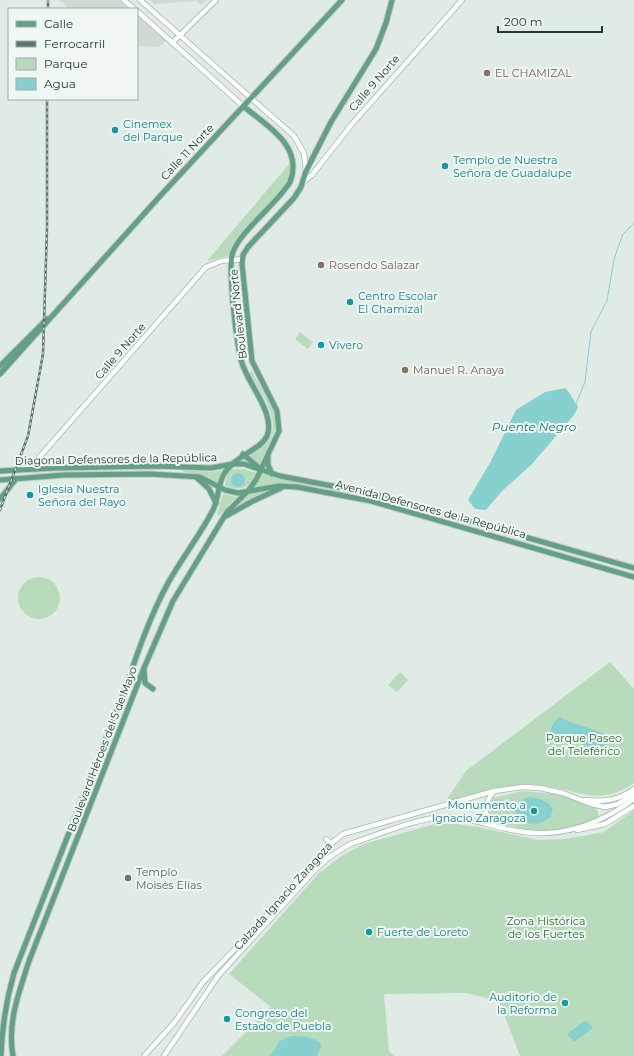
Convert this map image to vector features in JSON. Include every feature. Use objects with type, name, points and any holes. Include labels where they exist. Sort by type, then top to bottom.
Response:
[{"type":"main road","points":[[124,0],[133,8]]},
{"type":"main road","name":"Boulevard Norte","points":[[140,0],[294,136],[304,153],[306,171],[304,181],[294,198],[245,251],[242,259],[252,361],[275,405],[279,417],[279,431],[261,470]]},
{"type":"main road","points":[[172,43],[216,0]]},
{"type":"main road","name":"Calle 11 Norte","points":[[0,366],[45,319],[48,318],[342,0]]},
{"type":"main road","name":"Calle 9 Norte","points":[[306,171],[331,122],[376,49],[392,0]]},
{"type":"main road","name":"Calle 9 Norte","points":[[304,181],[312,175],[361,113],[462,0]]},
{"type":"main road","name":"Boulevard Norte","points":[[138,12],[283,140],[294,158],[294,171],[286,188],[239,242],[231,259],[240,358],[246,375],[267,414],[269,425],[264,439],[231,464]]},
{"type":"main road","name":"Calle 9 Norte","points":[[18,470],[32,465],[206,267],[212,263],[231,259],[242,259]]},
{"type":"main road","name":"Calle 11 Norte","points":[[0,374],[45,325],[48,318]]},
{"type":"main road","points":[[211,468],[243,454],[261,470]]},
{"type":"main road","points":[[268,454],[268,466],[273,475]]},
{"type":"main road","name":"Diagonal Defensores de la República","points":[[0,471],[157,466],[211,468],[231,464]]},
{"type":"main road","name":"Avenida Defensores de la República","points":[[231,464],[244,464],[273,475],[374,494],[634,568]]},
{"type":"main road","name":"Boulevard Héroes del 5 de Mayo","points":[[1,1056],[2,1026],[6,1000],[14,973],[123,695],[132,666],[168,583],[216,503],[222,477],[231,464]]},
{"type":"main road","name":"Boulevard Héroes del 5 de Mayo","points":[[14,1056],[12,1048],[11,1024],[15,1004],[29,961],[172,600],[229,508],[246,493],[261,470]]},
{"type":"main road","name":"Diagonal Defensores de la República","points":[[0,480],[64,475],[150,474],[195,476],[205,479],[220,488]]},
{"type":"main road","points":[[195,476],[209,489],[216,503]]},
{"type":"main road","points":[[0,504],[1,497],[16,479]]},
{"type":"main road","points":[[223,518],[253,500],[286,486]]},
{"type":"main road","name":"Avenida Defensores de la República","points":[[220,488],[232,492],[246,493],[286,486],[371,501],[634,577]]},
{"type":"main road","points":[[144,668],[145,683],[153,688]]},
{"type":"main road","name":"Calzada Ignacio Zaragoza","points":[[144,1056],[174,1023],[203,982],[255,928],[331,843],[343,834],[494,791],[533,787],[563,793],[591,804],[605,807],[618,804],[634,794]]},
{"type":"main road","name":"Calzada Ignacio Zaragoza","points":[[580,799],[607,802],[634,789]]},
{"type":"main road","points":[[494,791],[484,808],[489,819],[498,827]]},
{"type":"main road","name":"Calzada Ignacio Zaragoza","points":[[571,830],[601,820],[634,799]]},
{"type":"main road","name":"Calzada Ignacio Zaragoza","points":[[164,1056],[218,976],[315,870],[341,848],[439,817],[462,818],[533,834],[551,834],[605,824],[634,806]]},
{"type":"main road","points":[[326,839],[331,843]]},
{"type":"shaded area","points":[[59,0],[119,0],[128,8],[69,8]]},
{"type":"shaded area","points":[[150,0],[206,0],[201,5],[196,1],[154,4]]},
{"type":"shaded area","points":[[138,16],[167,40],[159,47],[138,46]]},
{"type":"green space","points":[[290,163],[289,176],[283,188],[265,211],[235,244],[228,256],[207,261]]},
{"type":"green space","points":[[300,332],[313,342],[308,349],[295,339]]},
{"type":"green space","points":[[251,370],[275,414],[276,427],[259,467],[248,457],[268,442],[272,433],[273,425],[272,416],[268,406],[250,373]]},
{"type":"green space","points":[[232,469],[244,469],[256,473],[248,485],[240,488],[230,488],[225,486],[227,476]]},
{"type":"green space","points":[[183,470],[212,472],[223,470],[218,483],[198,474],[183,472]]},
{"type":"green space","points":[[262,474],[313,485],[312,487],[285,483],[254,488]]},
{"type":"green space","points":[[272,489],[230,512],[247,495]]},
{"type":"green space","points":[[223,494],[236,497],[219,516],[217,514]]},
{"type":"green space","points":[[35,577],[43,577],[54,583],[60,594],[60,602],[54,613],[43,619],[35,619],[24,613],[18,602],[18,594],[24,583]]},
{"type":"green space","name":"Parque Paseo del Teleférico","points":[[610,662],[634,689],[634,783],[621,790],[598,796],[529,784],[494,789],[450,801],[447,799],[466,771]]},
{"type":"green space","points":[[400,672],[408,680],[397,692],[388,685]]},
{"type":"green space","points":[[522,791],[557,794],[596,808],[599,815],[594,820],[586,823],[551,830],[524,829],[500,822],[491,816],[488,809],[493,798]]},
{"type":"green space","name":"Zona Histórica de los Fuertes","points":[[634,810],[634,1056],[520,1056],[499,1001],[466,993],[384,994],[389,1051],[394,1056],[222,1056],[271,1007],[229,974],[319,873],[343,855],[364,844],[442,822],[478,827],[538,840],[565,839],[604,832]]},
{"type":"water","name":"Puente Negro","points":[[566,388],[578,407],[574,415],[532,464],[501,492],[486,510],[475,509],[468,500],[491,461],[516,410],[545,392]]},
{"type":"water","points":[[235,473],[241,473],[245,477],[245,483],[241,487],[235,487],[231,483],[231,477]]},
{"type":"water","points":[[560,717],[603,734],[613,741],[598,749],[577,743],[571,738],[556,739],[550,736],[552,725]]},
{"type":"water","name":"Monumento a Ignacio Zaragoza","points":[[529,797],[540,799],[549,804],[553,810],[550,818],[540,823],[531,824],[518,817],[516,805],[520,800]]},
{"type":"water","points":[[586,1020],[593,1028],[574,1042],[567,1034]]},
{"type":"water","points":[[291,1036],[307,1037],[318,1041],[321,1044],[321,1047],[317,1056],[270,1056],[280,1041]]},
{"type":"waterway","points":[[576,404],[585,382],[591,331],[607,301],[614,259],[623,234],[634,223]]},
{"type":"railway","points":[[48,0],[48,8]]},
{"type":"railway","points":[[0,510],[28,436],[43,354],[47,228],[47,100]]},
{"type":"place","name":"EL CHAMIZAL","points":[[487,73]]},
{"type":"place","name":"Cinemex del Parque","points":[[115,130]]},
{"type":"place","name":"Templo de Nuestra Señora de Guadalupe","points":[[445,166]]},
{"type":"place","name":"Rosendo Salazar","points":[[321,265]]},
{"type":"place","name":"Centro Escolar El Chamizal","points":[[350,302]]},
{"type":"place","name":"Vivero","points":[[321,345]]},
{"type":"place","name":"Manuel R. Anaya","points":[[405,370]]},
{"type":"place","name":"Iglesia Nuestra Señora del Rayo","points":[[30,495]]},
{"type":"place","name":"Monumento a Ignacio Zaragoza","points":[[534,811]]},
{"type":"place","name":"Templo Moisés Elías","points":[[128,878]]},
{"type":"place","name":"Fuerte de Loreto","points":[[369,932]]},
{"type":"place","name":"Auditorio de la Reforma","points":[[565,1003]]},
{"type":"place","name":"Congreso del Estado de Puebla","points":[[227,1019]]}]
